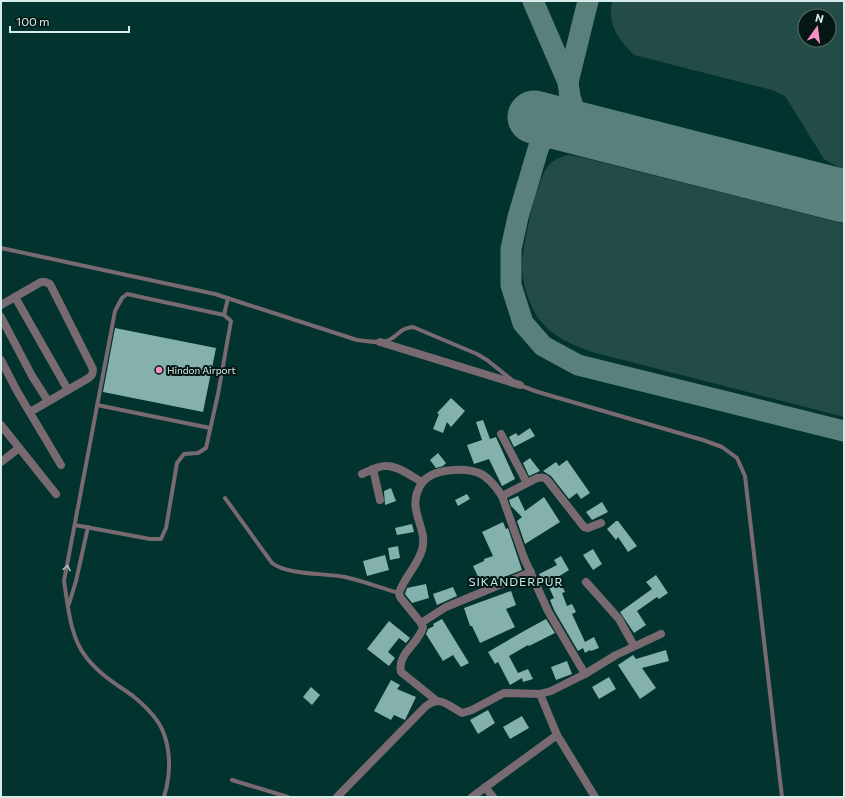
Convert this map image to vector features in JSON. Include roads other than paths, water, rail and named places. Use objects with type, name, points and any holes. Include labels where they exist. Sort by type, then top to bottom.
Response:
[{"type":"street","points":[[1,305],[40,282],[50,284],[93,369],[91,376],[30,412]]},
{"type":"street","points":[[15,297],[68,390]]},
{"type":"street","points":[[1,317],[32,376],[48,401]]},
{"type":"street","points":[[380,342],[520,385]]},
{"type":"street","points":[[1,360],[61,465]]},
{"type":"street","points":[[1,425],[56,494]]},
{"type":"street","points":[[501,434],[527,483]]},
{"type":"street","points":[[1,462],[20,448]]},
{"type":"street","points":[[362,474],[373,469],[386,466],[394,468],[422,482]]},
{"type":"street","points":[[373,469],[380,500]]},
{"type":"street","points":[[436,701],[401,672],[400,668],[403,657],[422,632],[423,627],[399,593],[422,549],[423,541],[415,506],[415,499],[422,482],[434,473],[453,470],[473,472],[478,473],[490,480],[502,496],[531,572],[554,623],[585,674]]},
{"type":"street","points":[[502,496],[537,478],[542,477],[545,478],[584,527],[588,528],[601,523]]},
{"type":"street","points":[[421,623],[446,607],[531,572]]},
{"type":"street","points":[[586,582],[619,619],[634,646]]},
{"type":"street","points":[[337,797],[429,703],[436,701],[443,702],[462,713],[472,710],[504,693],[540,694],[551,691],[585,674],[616,655],[661,634]]},
{"type":"street","points":[[540,694],[557,735],[595,797]]},
{"type":"street","points":[[472,797],[557,735]]},
{"type":"street","points":[[485,787],[493,797]]},
{"type":"lane","points":[[1,248],[32,256],[158,281],[228,298],[357,340],[380,342],[389,340],[400,330],[406,328],[418,328],[477,354],[520,385],[538,392],[703,440],[722,447],[737,458],[745,476],[782,797]]},
{"type":"lane","points":[[75,525],[150,539],[161,539],[166,528],[178,463],[184,454],[198,453],[206,448],[218,394],[231,321],[224,314],[127,294],[122,298],[115,311],[64,581],[75,636],[85,656],[102,675],[132,695],[144,706],[157,721],[164,733],[169,763],[169,777],[164,797]]},
{"type":"lane","points":[[224,314],[228,298]]},
{"type":"lane","points":[[97,405],[210,428]]},
{"type":"lane","points":[[225,498],[272,563],[276,566],[289,570],[346,577],[399,593]]},
{"type":"lane","points":[[68,607],[76,581],[88,527]]},
{"type":"lane","points":[[232,780],[288,797]]},
{"type":"place","name":"Hindon Airport","points":[[159,370]]},
{"type":"district","name":"SIKANDERPUR","points":[[516,581]]}]
